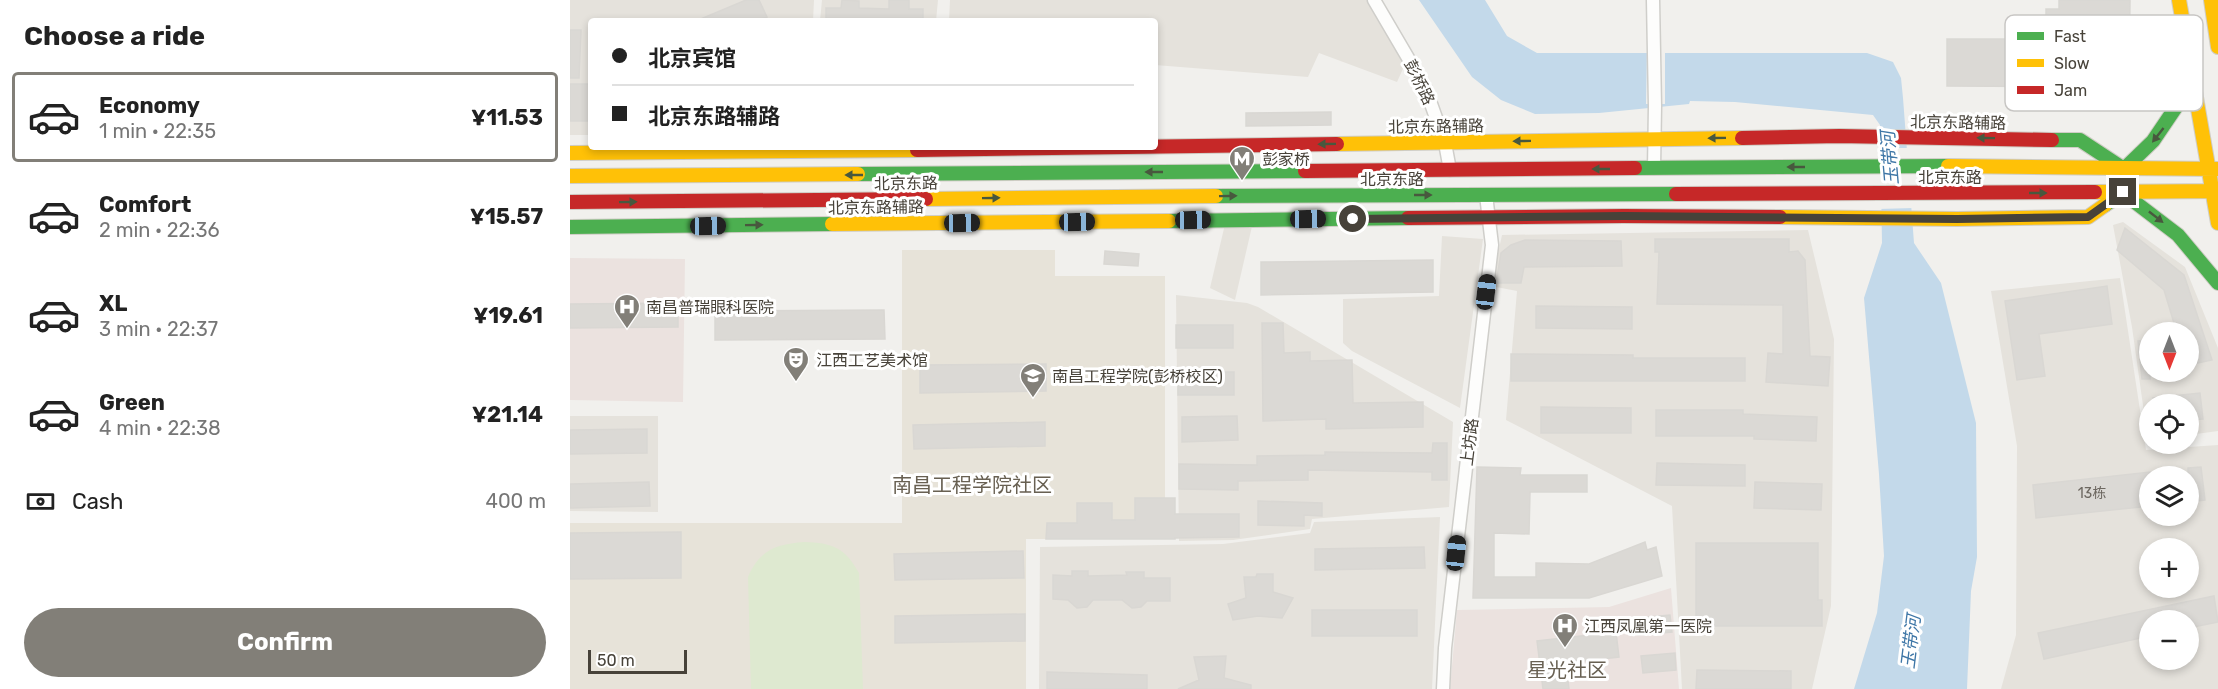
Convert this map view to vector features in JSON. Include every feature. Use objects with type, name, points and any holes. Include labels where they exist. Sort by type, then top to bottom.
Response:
[{"type":"main road","points":[[2179,0],[2180,15]]},
{"type":"main road","points":[[2211,0],[2218,47]]},
{"type":"main road","points":[[2124,169],[2144,153],[2157,138],[2173,111]]},
{"type":"main road","points":[[2201,111],[2213,168],[2218,223]]},
{"type":"main road","name":"北京东路辅路","points":[[1158,147],[1839,136],[2080,140],[2124,169]]},
{"type":"main road","name":"北京东路辅路","points":[[570,153],[939,150]]},
{"type":"main road","name":"北京东路","points":[[570,176],[1937,166],[2213,168]]},
{"type":"main road","name":"北京东路辅路","points":[[570,227],[1489,217],[2088,217],[2123,192]]},
{"type":"main road","points":[[2123,192],[2178,235],[2218,283]]},
{"type":"main road","name":"北京东路","points":[[570,202],[2216,192]]},
{"type":"street","name":"彭桥路","points":[[1374,0],[1425,87],[1445,143],[1450,170]]},
{"type":"street","points":[[1653,0],[1654,168]]},
{"type":"street","name":"上坊路","points":[[1443,689],[1445,648],[1492,245],[1486,195]]},
{"type":"shaded area","points":[[570,0],[814,0],[813,18],[588,18],[588,135],[570,135]]},
{"type":"shaded area","points":[[822,0],[938,0],[936,18],[820,18]]},
{"type":"shaded area","points":[[950,0],[1374,0],[1406,62],[1397,82],[1319,53],[1308,77],[1158,65],[1158,18],[949,18]]},
{"type":"shaded area","points":[[1226,220],[1253,222],[1235,300],[1210,288]]},
{"type":"shaded area","points":[[2123,222],[2185,267],[2218,348],[2218,431],[2199,434],[2199,394],[2141,394],[2140,382],[2199,382],[2199,322],[2139,322],[2139,377],[2113,225]]},
{"type":"shaded area","points":[[1808,230],[1834,339],[1831,606],[1812,689],[1682,689],[1672,506],[1506,420],[1517,291],[1491,286],[1502,235]]},
{"type":"shaded area","points":[[1442,236],[1483,239],[1460,408],[1352,351],[1343,343],[1343,299],[1439,296]]},
{"type":"shaded area","name":"南昌工程学院(彭桥校区)","points":[[902,250],[1055,250],[1055,276],[1165,276],[1165,539],[1026,539],[1026,689],[570,689],[570,523],[902,523]]},
{"type":"shaded area","name":"南昌普瑞眼科医院","points":[[570,258],[685,259],[683,402],[570,400]]},
{"type":"shaded area","points":[[2120,278],[2139,404],[2139,454],[2199,454],[2199,446],[2218,445],[2218,689],[2001,689],[2016,635],[2017,446],[1991,291]]},
{"type":"shaded area","points":[[1176,295],[1247,303],[1258,307],[1453,422],[1449,507],[1312,519],[1310,529],[1233,540],[1179,541]]},
{"type":"shaded area","points":[[570,416],[658,416],[658,512],[570,511]]},
{"type":"shaded area","points":[[1440,517],[1432,689],[1039,689],[1040,547],[1223,544],[1310,533],[1314,522]]},
{"type":"shaded area","name":"江西凤凰第一医院","points":[[1671,588],[1679,689],[1450,689],[1457,610],[1609,607]]},
{"type":"green space","points":[[804,542],[837,548],[848,557],[859,573],[863,689],[751,689],[748,577],[758,560],[770,550]]},
{"type":"water","name":"玉带河","points":[[1419,0],[1485,0],[1507,36],[1537,53],[1867,53],[1893,62],[1901,78],[1914,243],[1941,283],[1976,423],[1977,557],[1971,591],[1967,689],[1854,689],[1877,613],[1884,556],[1864,298],[1882,243],[1880,125],[1873,115],[1735,102],[1690,101],[1689,104],[1599,113],[1535,114],[1501,100],[1472,77]]},
{"type":"pier","points":[[1647,50],[1665,50],[1665,104],[1646,104]]},
{"type":"pier","points":[[1877,148],[1909,148],[1914,208],[1878,209]]},
{"type":"building","points":[[746,0],[759,0],[767,17],[764,18],[703,18]]},
{"type":"building","points":[[842,0],[859,1],[859,8],[889,9],[889,0],[909,0],[909,9],[923,9],[923,18],[826,18],[826,8],[841,8]]},
{"type":"building","points":[[2059,0],[2130,0],[2130,15],[2046,15],[2046,9],[2059,9]]},
{"type":"building","points":[[570,30],[581,30],[579,78],[570,78]]},
{"type":"building","points":[[1947,39],[2005,39],[2005,86],[1947,86]]},
{"type":"building","points":[[570,84],[588,84],[588,121],[570,121]]},
{"type":"building","points":[[1331,112],[1331,125],[1246,126],[1246,113]]},
{"type":"building","points":[[2125,228],[2184,275],[2212,360],[2199,363],[2199,322],[2174,322],[2164,290],[2117,250]]},
{"type":"building","points":[[1655,239],[1789,239],[1789,252],[1798,251],[1805,260],[1810,356],[1830,357],[1828,386],[1766,382],[1768,353],[1783,354],[1783,305],[1657,304],[1659,252],[1655,252]]},
{"type":"building","points":[[1525,240],[1621,241],[1622,266],[1524,267],[1521,283],[1496,283],[1501,253],[1511,245]]},
{"type":"building","points":[[1105,251],[1139,254],[1138,266],[1104,264]]},
{"type":"building","points":[[1433,260],[1433,292],[1261,295],[1261,262]]},
{"type":"building","points":[[2107,286],[2112,324],[2039,334],[2045,376],[2017,380],[2005,301]]},
{"type":"building","points":[[678,303],[678,327],[570,328],[570,304]]},
{"type":"building","points":[[1536,306],[1632,307],[1632,329],[1536,328]]},
{"type":"building","points":[[884,310],[885,339],[715,340],[715,311]]},
{"type":"building","points":[[1262,323],[1283,323],[1284,353],[1310,352],[1310,361],[1352,360],[1353,403],[1423,402],[1423,427],[1326,429],[1326,419],[1263,421]]},
{"type":"building","points":[[1176,325],[1233,325],[1233,348],[1176,348]]},
{"type":"building","points":[[1511,354],[1633,355],[1633,358],[1745,358],[1745,381],[1511,381]]},
{"type":"building","points":[[1046,364],[1046,391],[920,393],[920,365]]},
{"type":"building","points":[[1178,372],[1234,372],[1234,395],[1178,395]]},
{"type":"building","points":[[2200,393],[2203,419],[2199,419],[2199,394],[2191,394]]},
{"type":"building","points":[[1541,407],[1631,408],[1631,433],[1541,433]]},
{"type":"building","points":[[1656,410],[1743,410],[1743,414],[1817,417],[1816,441],[1754,439],[1754,436],[1656,436]]},
{"type":"building","points":[[1237,416],[1238,440],[1182,442],[1182,417]]},
{"type":"building","points":[[1045,422],[1045,446],[914,449],[913,425]]},
{"type":"building","points":[[647,429],[647,453],[570,454],[570,430]]},
{"type":"building","points":[[1433,443],[1447,443],[1447,480],[1432,480],[1432,472],[1308,470],[1308,480],[1238,481],[1238,490],[1179,489],[1179,464],[1257,465],[1257,456],[1325,455],[1325,452],[1432,453]]},
{"type":"building","points":[[1657,463],[1745,465],[1745,486],[1656,485]]},
{"type":"building","points":[[1477,467],[1521,468],[1520,475],[1587,475],[1587,492],[1530,492],[1529,534],[1494,533],[1494,577],[1536,577],[1536,563],[1589,564],[1645,542],[1647,550],[1656,547],[1662,576],[1589,598],[1473,598]]},
{"type":"building","points":[[2199,467],[2201,467],[2205,500],[2199,501]]},
{"type":"building","points":[[2139,473],[2139,507],[2036,518],[2033,485]]},
{"type":"building","points":[[649,482],[650,506],[570,508],[570,484]]},
{"type":"building","points":[[1755,482],[1822,484],[1821,510],[1754,508]]},
{"type":"building","points":[[1135,498],[1175,498],[1175,514],[1239,514],[1239,537],[1046,539],[1047,523],[1077,523],[1077,503],[1112,503],[1112,520],[1135,520]]},
{"type":"building","points":[[1258,501],[1322,503],[1322,516],[1304,515],[1304,526],[1258,525]]},
{"type":"building","points":[[681,532],[681,578],[570,579],[570,533]]},
{"type":"building","points":[[1696,543],[1818,543],[1818,600],[1822,600],[1822,626],[1696,626]]},
{"type":"building","points":[[1424,547],[1425,568],[1315,570],[1315,549]]},
{"type":"building","points":[[1023,551],[1024,578],[895,580],[894,554]]},
{"type":"building","points":[[1072,571],[1088,571],[1088,576],[1144,572],[1144,578],[1170,578],[1170,601],[1147,601],[1141,607],[1132,608],[1122,600],[1093,600],[1087,607],[1077,608],[1068,600],[1053,599],[1053,575],[1072,576]]},
{"type":"building","points":[[1257,574],[1273,574],[1273,592],[1293,598],[1282,618],[1258,616],[1233,620],[1228,604],[1246,598],[1244,577],[1256,577]]},
{"type":"building","points":[[2214,596],[2218,622],[2199,626],[2199,610],[2147,610]]},
{"type":"building","points":[[1312,610],[1417,610],[1417,636],[1312,636]]},
{"type":"building","points":[[2139,612],[2139,638],[2044,659],[2038,633]]},
{"type":"building","points":[[1025,614],[1025,641],[895,643],[895,616]]},
{"type":"building","points":[[1670,615],[1672,632],[1638,635],[1637,618]]},
{"type":"building","points":[[1616,632],[1619,657],[1566,663],[1569,689],[1543,689],[1537,641]]},
{"type":"building","points":[[1675,653],[1676,670],[1643,673],[1641,656]]},
{"type":"building","points":[[1226,656],[1224,678],[1251,685],[1251,689],[1178,689],[1199,680],[1194,657]]},
{"type":"building","points":[[1697,670],[1791,671],[1791,689],[1696,689]]},
{"type":"building","points":[[1047,672],[1147,675],[1147,689],[1047,689]]},
{"type":"traffic: fast","points":[[2052,140],[2080,140],[2124,169],[2153,141],[2173,111]]},
{"type":"traffic: fast","points":[[1635,168],[1948,166]]},
{"type":"traffic: fast","points":[[858,174],[1305,171]]},
{"type":"traffic: fast","points":[[2105,205],[2123,193],[2178,235],[2218,283]]},
{"type":"traffic: fast","points":[[1216,196],[1676,194]]},
{"type":"traffic: fast","points":[[1169,221],[1408,218]]},
{"type":"traffic: fast","points":[[570,227],[832,224]]},
{"type":"traffic: slow","points":[[2179,0],[2182,15]]},
{"type":"traffic: slow","points":[[2211,0],[2218,47]]},
{"type":"traffic: slow","points":[[2198,111],[2218,223]]},
{"type":"traffic: slow","points":[[1337,144],[1742,138]]},
{"type":"traffic: slow","points":[[570,153],[917,150]]},
{"type":"traffic: slow","points":[[1948,166],[2218,169]]},
{"type":"traffic: slow","points":[[570,176],[858,174]]},
{"type":"traffic: slow","points":[[2095,192],[2218,191]]},
{"type":"traffic: slow","points":[[926,199],[1216,196]]},
{"type":"traffic: slow","points":[[1780,217],[1957,219],[2088,217],[2105,205]]},
{"type":"traffic: slow","points":[[832,224],[1169,221]]},
{"type":"traffic: jam","points":[[1742,138],[1839,136],[2052,140]]},
{"type":"traffic: jam","points":[[1158,147],[1337,144]]},
{"type":"traffic: jam","points":[[1305,171],[1635,168]]},
{"type":"traffic: jam","points":[[1676,194],[2095,192]]},
{"type":"traffic: jam","points":[[570,202],[926,199]]},
{"type":"traffic: jam","points":[[1408,218],[1780,217]]},
{"type":"place","name":"彭家桥","points":[[1242,182]]},
{"type":"place","name":"南昌普瑞眼科医院","points":[[627,330]]},
{"type":"place","name":"江西工艺美术馆","points":[[796,383]]},
{"type":"place","name":"南昌工程学院(彭桥校区)","points":[[1033,399]]},
{"type":"place","name":"江西凤凰第一医院","points":[[1565,649]]},
{"type":"district","name":"南昌工程学院社区","points":[[972,485]]},
{"type":"district","name":"星光社区","points":[[1567,670]]},
{"type":"route","points":[[1353,219],[1624,216],[1957,219],[2088,217],[2123,192]]}]
